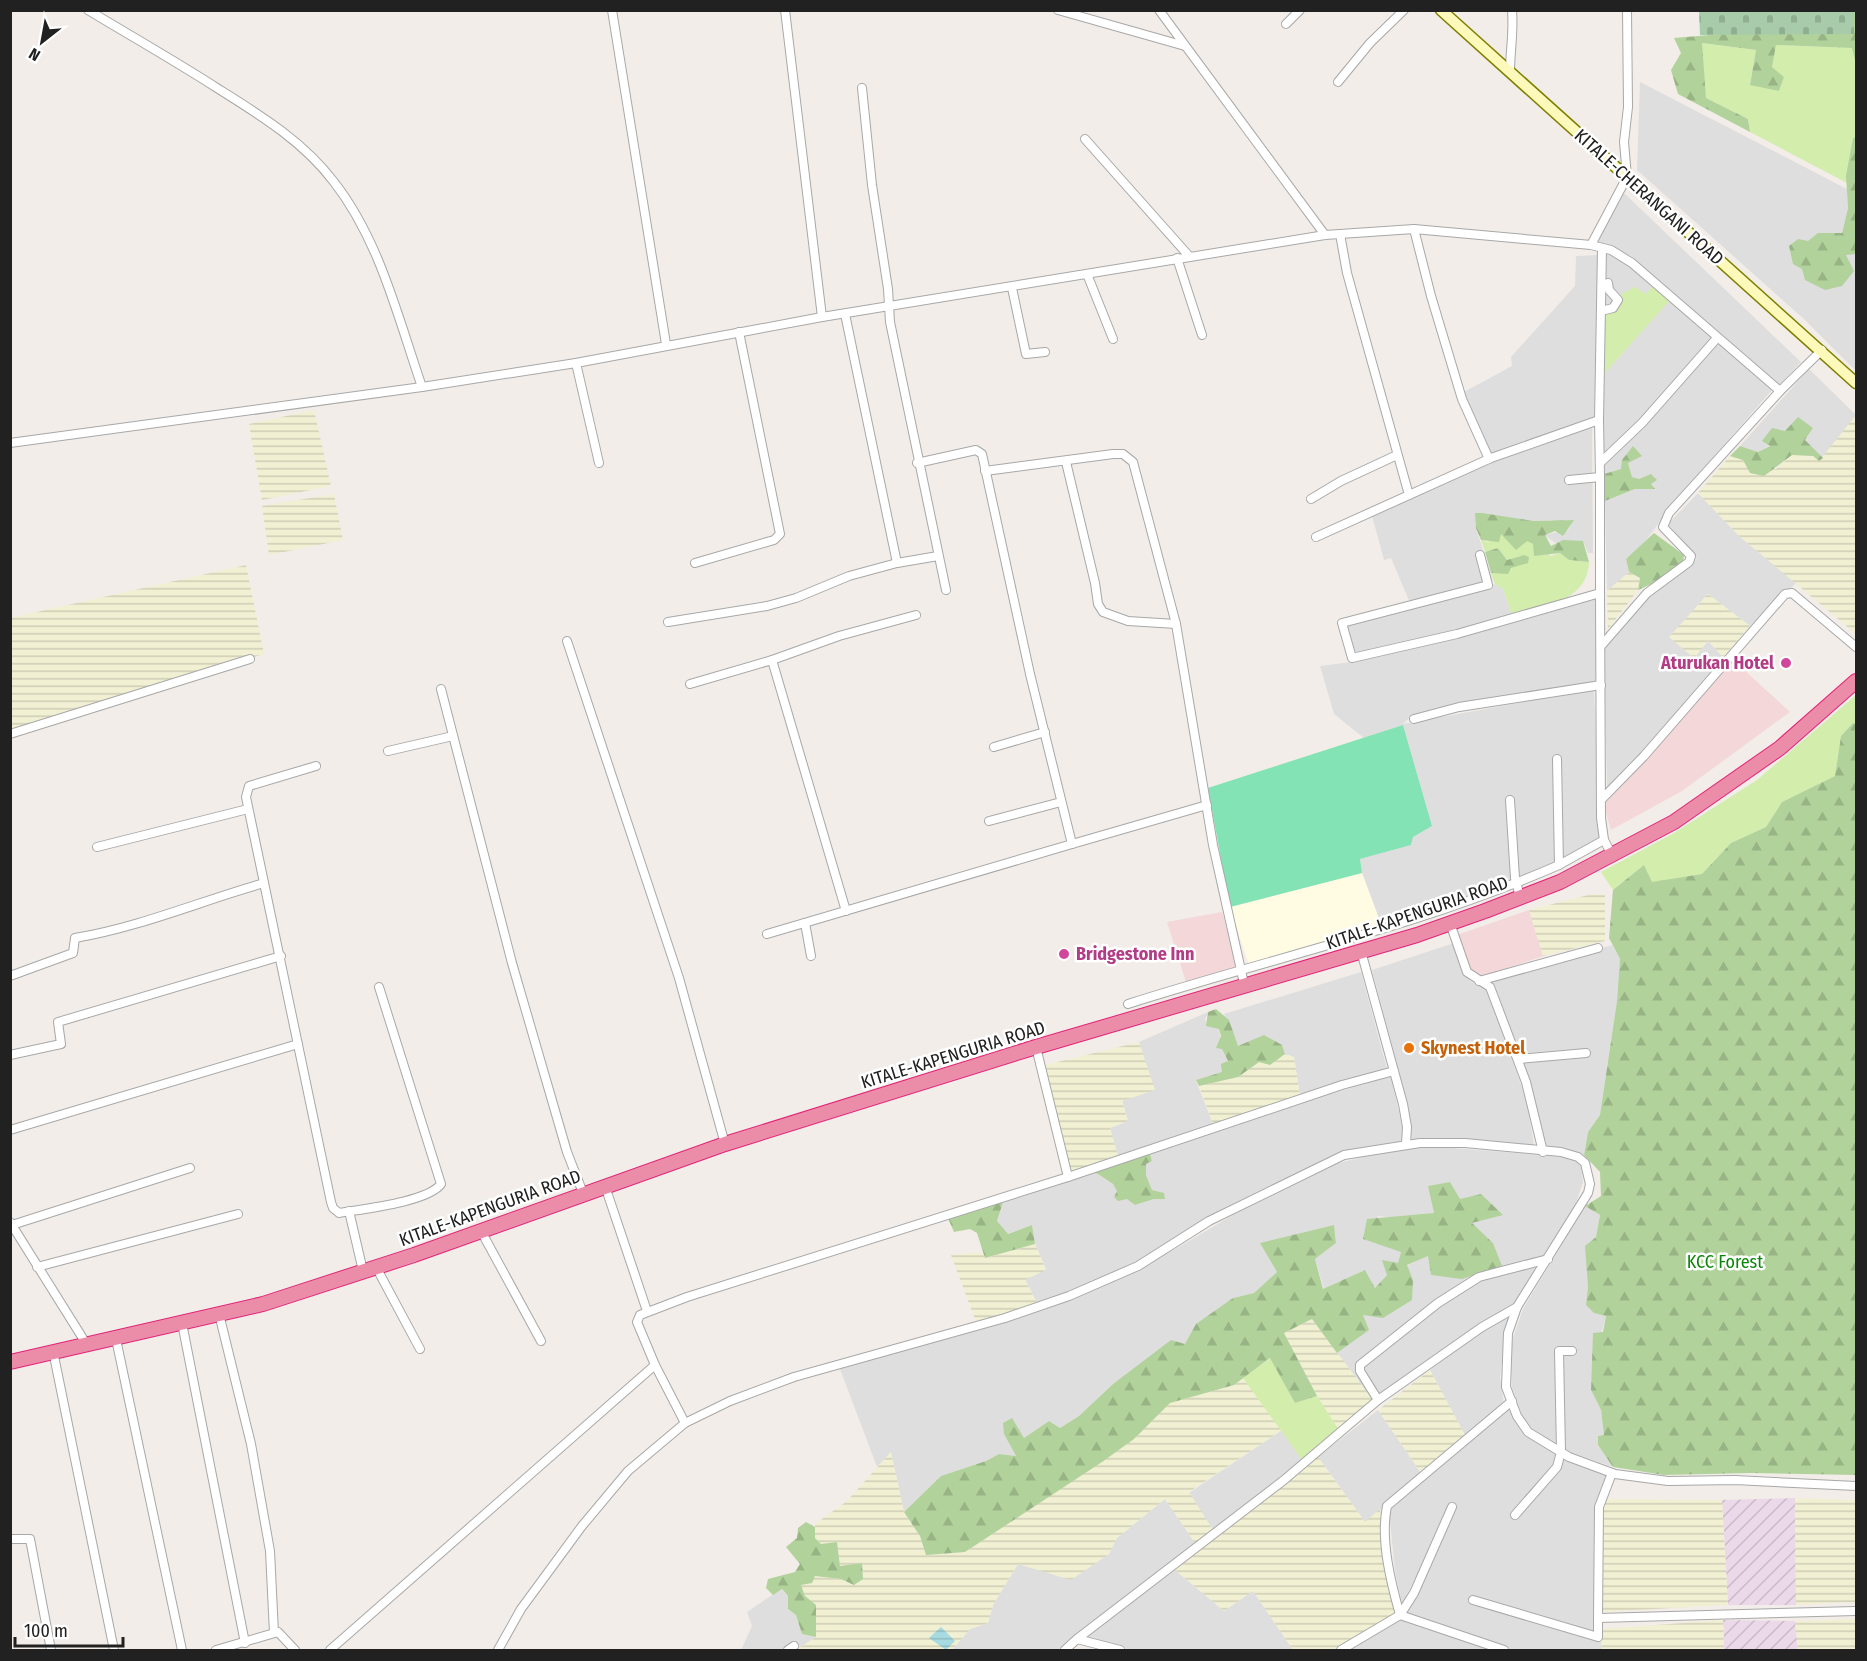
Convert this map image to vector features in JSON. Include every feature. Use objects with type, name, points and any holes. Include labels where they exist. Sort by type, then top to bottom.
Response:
[{"type":"highway","name":"KITALE-KAPENGURIA ROAD","points":[[10,1362],[263,1304],[481,1231],[725,1144],[1036,1047],[1245,988],[1450,923],[1560,882],[1674,822],[1745,774],[1812,723],[1857,681]]},
{"type":"main road","name":"KITALE-CHERANGANI ROAD","points":[[1442,10],[1857,383]]},
{"type":"street","points":[[88,10],[278,127],[322,166],[347,201],[379,262],[422,387]]},
{"type":"street","points":[[612,10],[666,344]]},
{"type":"street","points":[[785,10],[822,317]]},
{"type":"street","points":[[1058,10],[1185,46]]},
{"type":"street","points":[[1159,10],[1325,235]]},
{"type":"street","points":[[1286,24],[1300,10]]},
{"type":"street","points":[[1338,82],[1370,43],[1404,10]]},
{"type":"street","points":[[1510,72],[1510,54],[1514,38],[1512,10]]},
{"type":"street","points":[[1591,245],[1627,177],[1624,142],[1628,107],[1627,10]]},
{"type":"street","points":[[862,88],[890,322],[917,463],[946,590]]},
{"type":"street","points":[[1085,139],[1189,256]]},
{"type":"street","points":[[10,443],[422,387],[576,363],[666,344],[1011,288],[1189,256],[1325,235],[1414,228],[1591,245],[1602,248],[1632,262],[1779,391]]},
{"type":"street","points":[[1414,228],[1443,339],[1462,399],[1489,459]]},
{"type":"street","points":[[1340,234],[1347,273],[1409,495]]},
{"type":"street","points":[[1602,248],[1599,420],[1600,800],[1604,840],[1612,855]]},
{"type":"street","points":[[1177,258],[1203,335]]},
{"type":"street","points":[[1087,274],[1113,339]]},
{"type":"street","points":[[1601,311],[1613,308],[1618,300],[1609,290],[1608,282]]},
{"type":"street","points":[[1011,288],[1026,354],[1045,352]]},
{"type":"street","points":[[845,314],[897,563]]},
{"type":"street","points":[[695,563],[774,540],[780,534],[739,332]]},
{"type":"street","points":[[1600,463],[1642,423],[1717,338]]},
{"type":"street","points":[[1601,646],[1647,593],[1689,562],[1691,556],[1664,529],[1665,519],[1779,391],[1822,350]]},
{"type":"street","points":[[576,363],[599,463]]},
{"type":"street","points":[[1316,537],[1489,459],[1599,420]]},
{"type":"street","points":[[917,463],[976,450],[982,454],[1072,844]]},
{"type":"street","points":[[985,471],[1123,454],[1132,462],[1176,624],[1207,805],[1245,988]]},
{"type":"street","points":[[1311,499],[1341,481],[1397,455]]},
{"type":"street","points":[[1066,462],[1098,604],[1103,612],[1128,621],[1176,624]]},
{"type":"street","points":[[1569,480],[1600,477]]},
{"type":"street","points":[[1480,555],[1488,585],[1342,623],[1352,658],[1457,634],[1600,593]]},
{"type":"street","points":[[668,622],[767,606],[796,598],[849,576],[897,563],[938,556]]},
{"type":"street","points":[[1600,800],[1644,756],[1785,594],[1792,593],[1804,601],[1857,647]]},
{"type":"street","points":[[690,684],[772,660],[839,636],[916,615]]},
{"type":"street","points":[[567,641],[679,978],[725,1144]]},
{"type":"street","points":[[10,734],[250,659]]},
{"type":"street","points":[[772,660],[846,911]]},
{"type":"street","points":[[1414,719],[1459,707],[1601,686]]},
{"type":"street","points":[[441,688],[512,963],[567,1152],[583,1193]]},
{"type":"street","points":[[994,747],[1045,732]]},
{"type":"street","points":[[388,751],[453,736]]},
{"type":"street","points":[[1557,759],[1559,865]]},
{"type":"street","points":[[316,766],[249,786],[246,793],[331,1202],[335,1211],[349,1211],[407,1200],[436,1190],[441,1184],[379,987]]},
{"type":"street","points":[[1510,800],[1516,883],[1520,897]]},
{"type":"street","points":[[989,821],[1062,802]]},
{"type":"street","points":[[767,934],[1207,805]]},
{"type":"street","points":[[97,847],[248,809]]},
{"type":"street","points":[[1128,1004],[1415,919],[1516,883],[1559,865],[1604,840]]},
{"type":"street","points":[[10,976],[74,953],[75,938],[146,921],[196,903],[264,883]]},
{"type":"street","points":[[805,923],[811,956]]},
{"type":"street","points":[[1450,923],[1463,966],[1471,977],[1490,987],[1518,1059],[1543,1152]]},
{"type":"street","points":[[1479,981],[1598,948]]},
{"type":"street","points":[[1361,951],[1394,1071],[1407,1127],[1406,1144]]},
{"type":"street","points":[[10,1055],[61,1044],[58,1022],[281,956]]},
{"type":"street","points":[[10,1130],[298,1044]]},
{"type":"street","points":[[1036,1047],[1068,1177]]},
{"type":"street","points":[[1518,1059],[1586,1053]]},
{"type":"street","points":[[685,1423],[655,1365],[637,1322],[640,1315],[647,1311],[1068,1177],[1342,1085],[1394,1071]]},
{"type":"street","points":[[498,1650],[521,1610],[582,1526],[628,1471],[685,1423],[730,1401],[794,1377],[1005,1318],[1070,1296],[1138,1266],[1209,1221],[1344,1155],[1406,1144],[1465,1143],[1561,1152],[1578,1157],[1585,1162],[1590,1184],[1577,1212],[1517,1307],[1508,1333],[1506,1388],[1517,1416],[1528,1432],[1595,1469],[1612,1473],[1668,1481],[1735,1480],[1857,1486]]},
{"type":"street","points":[[87,1345],[11,1223],[190,1168]]},
{"type":"street","points":[[605,1186],[647,1311]]},
{"type":"street","points":[[349,1211],[369,1269],[420,1349]]},
{"type":"street","points":[[37,1267],[238,1214]]},
{"type":"street","points":[[481,1231],[541,1341]]},
{"type":"street","points":[[1378,1400],[1360,1371],[1360,1365],[1437,1303],[1479,1277],[1548,1259]]},
{"type":"street","points":[[1065,1650],[1284,1480],[1378,1400],[1482,1327],[1517,1307]]},
{"type":"street","points":[[219,1314],[251,1444],[268,1540],[274,1633]]},
{"type":"street","points":[[182,1323],[245,1643]]},
{"type":"street","points":[[116,1339],[182,1650]]},
{"type":"street","points":[[53,1351],[114,1650]]},
{"type":"street","points":[[1515,1515],[1557,1467],[1561,1452],[1559,1351],[1572,1351]]},
{"type":"street","points":[[330,1650],[655,1365]]},
{"type":"street","points":[[1400,1615],[1390,1573],[1385,1521],[1387,1506],[1512,1401]]},
{"type":"street","points":[[1473,1600],[1598,1637],[1599,1507],[1612,1473]]},
{"type":"street","points":[[1341,1650],[1400,1615],[1414,1593],[1452,1507]]},
{"type":"street","points":[[10,1539],[30,1539],[51,1650]]},
{"type":"street","points":[[1598,1618],[1857,1611]]},
{"type":"street","points":[[1400,1615],[1504,1650]]},
{"type":"street","points":[[216,1650],[231,1649],[278,1632],[295,1650]]},
{"type":"street","points":[[1077,1640],[1120,1650]]},
{"type":"shaded area","points":[[1640,82],[1847,189],[1848,208],[1842,233],[1802,269],[1806,280],[1846,254],[1856,254],[1856,371],[1805,320],[1637,170]]},
{"type":"shaded area","points":[[1624,193],[1801,362],[1779,385],[1723,340],[1630,255],[1596,244]]},
{"type":"shaded area","points":[[1605,252],[1625,262],[1653,286],[1646,294],[1621,295],[1623,301],[1604,314]]},
{"type":"shaded area","points":[[1600,255],[1594,418],[1491,456],[1464,392],[1512,366],[1511,357],[1575,286],[1576,256]]},
{"type":"shaded area","points":[[1671,299],[1713,339],[1613,449],[1604,454],[1604,374]]},
{"type":"shaded area","points":[[1718,343],[1772,390],[1675,501],[1641,547],[1626,559],[1629,572],[1607,591],[1605,501],[1635,489],[1654,488],[1651,484],[1632,477],[1628,463],[1633,446],[1621,469],[1604,474],[1603,464],[1660,409]]},
{"type":"shaded area","points":[[1809,369],[1856,415],[1823,458],[1805,441],[1813,428],[1785,431],[1770,445],[1758,452],[1740,446]]},
{"type":"shaded area","points":[[1592,425],[1593,553],[1588,553],[1583,541],[1557,544],[1544,535],[1568,530],[1573,520],[1534,521],[1476,513],[1476,528],[1493,581],[1410,603],[1391,558],[1384,560],[1372,516],[1463,474]]},
{"type":"shaded area","points":[[1698,493],[1739,536],[1796,583],[1750,626],[1708,594],[1670,637],[1694,658],[1708,641],[1723,657],[1663,730],[1607,788],[1604,649],[1646,599],[1697,558],[1668,524]]},
{"type":"shaded area","points":[[1495,584],[1503,589],[1512,615],[1428,638],[1356,653],[1346,625]]},
{"type":"shaded area","points":[[1595,599],[1599,683],[1490,699],[1409,718],[1403,724],[1594,689],[1601,840],[1563,860],[1498,886],[1381,924],[1362,873],[1360,859],[1411,845],[1413,837],[1432,826],[1403,725],[1364,738],[1334,714],[1320,666],[1351,662]]},
{"type":"shaded area","points":[[1732,659],[1790,712],[1682,791],[1611,830],[1604,805]]},
{"type":"shaded area","points":[[1362,873],[1381,924],[1249,966],[1230,907]]},
{"type":"shaded area","points":[[1529,910],[1543,956],[1479,978],[1466,967],[1457,935]]},
{"type":"shaded area","points":[[1222,912],[1238,969],[1186,982],[1167,922]]},
{"type":"shaded area","points":[[1454,943],[1470,981],[1487,990],[1527,1101],[1534,1146],[1412,1140],[1408,1106],[1372,970]]},
{"type":"shaded area","points":[[1612,945],[1620,959],[1617,1001],[1600,1115],[1588,1132],[1584,1155],[1545,1147],[1510,1028],[1493,981]]},
{"type":"shaded area","points":[[1361,972],[1387,1069],[1300,1096],[1294,1057],[1285,1054],[1282,1045],[1273,1041],[1238,1046],[1224,1014]]},
{"type":"shaded area","points":[[1208,1012],[1205,1020],[1219,1029],[1222,1049],[1228,1062],[1223,1072],[1196,1081],[1213,1124],[1118,1156],[1110,1128],[1128,1121],[1122,1100],[1154,1090],[1139,1042]]},
{"type":"shaded area","points":[[1391,1076],[1404,1135],[1400,1142],[1336,1154],[1236,1204],[1130,1265],[1070,1292],[1037,1303],[1025,1279],[1046,1269],[1035,1244],[1032,1225],[1007,1234],[997,1221],[1004,1199],[1095,1172],[1113,1184],[1135,1205],[1154,1199],[1164,1199],[1152,1190],[1146,1175],[1146,1164],[1152,1161],[1150,1154]]},
{"type":"shaded area","points":[[1427,1146],[1566,1157],[1581,1163],[1583,1182],[1575,1206],[1548,1253],[1510,1308],[1464,1334],[1373,1400],[1337,1353],[1368,1330],[1363,1315],[1413,1280],[1407,1266],[1428,1255],[1493,1243],[1472,1223],[1450,1182],[1429,1186],[1434,1213],[1396,1218],[1377,1216],[1401,1252],[1398,1263],[1375,1288],[1365,1270],[1324,1289],[1315,1259],[1336,1243],[1334,1225],[1261,1243],[1277,1272],[1254,1293],[1233,1298],[1185,1344],[1136,1368],[1113,1384],[1079,1416],[1060,1428],[1049,1421],[1024,1438],[1004,1434],[1016,1456],[999,1454],[986,1461],[941,1476],[904,1512],[891,1452],[877,1467],[840,1369],[1078,1297],[1177,1248],[1255,1202],[1331,1165],[1396,1149]]},
{"type":"shaded area","points":[[1585,1206],[1600,1215],[1596,1237],[1586,1246],[1588,1287],[1586,1305],[1606,1316],[1593,1364],[1591,1390],[1601,1410],[1604,1435],[1598,1445],[1613,1467],[1570,1452],[1535,1432],[1523,1418],[1512,1388],[1511,1344],[1523,1309]]},
{"type":"shaded area","points":[[1510,1315],[1500,1377],[1504,1405],[1465,1435],[1430,1370],[1475,1336]]},
{"type":"shaded area","points":[[1509,1407],[1523,1434],[1565,1459],[1616,1478],[1603,1499],[1601,1650],[1507,1650],[1505,1645],[1404,1614],[1453,1514],[1454,1503],[1402,1604],[1395,1571],[1389,1511]]},
{"type":"shaded area","points":[[1378,1410],[1421,1473],[1366,1523],[1318,1457]]},
{"type":"shaded area","points":[[1282,1430],[1302,1460],[1213,1530],[1189,1493]]},
{"type":"shaded area","points":[[1795,1498],[1796,1605],[1728,1605],[1722,1500]]},
{"type":"shaded area","points":[[1165,1499],[1195,1543],[1060,1650],[952,1650],[970,1629],[988,1623],[993,1605],[1018,1564],[1042,1570],[1109,1554],[1117,1538]]},
{"type":"shaded area","points":[[1175,1570],[1224,1611],[1253,1591],[1293,1650],[1130,1650],[1086,1637]]},
{"type":"shaded area","points":[[781,1589],[788,1596],[788,1609],[796,1615],[802,1634],[816,1637],[796,1650],[741,1650],[752,1626],[747,1612]]},
{"type":"shaded area","points":[[1401,1618],[1442,1634],[1496,1650],[1349,1650]]},
{"type":"shaded area","points":[[1723,1620],[1795,1621],[1798,1650],[1724,1650]]},
{"type":"green space","points":[[1699,11],[1854,11],[1854,34],[1700,35]]},
{"type":"green space","points":[[1856,11],[1856,65],[1852,48],[1776,45],[1772,67],[1784,77],[1779,91],[1750,85],[1756,50],[1702,43],[1706,98],[1748,119],[1750,132],[1678,94],[1671,70],[1681,53],[1674,38],[1722,34]]},
{"type":"green space","points":[[1701,43],[1756,50],[1750,84],[1779,91],[1784,77],[1772,67],[1776,45],[1853,48],[1856,65],[1856,137],[1853,138],[1847,183],[1750,132],[1748,119],[1706,98]]},
{"type":"green space","points":[[1856,137],[1856,254],[1846,255],[1854,271],[1842,286],[1825,290],[1805,280],[1802,269],[1793,264],[1789,246],[1798,239],[1808,241],[1818,233],[1842,233],[1848,208],[1846,176],[1853,138]]},
{"type":"green space","points":[[1653,286],[1671,299],[1604,374],[1604,314],[1623,302],[1621,294],[1635,287],[1646,294]]},
{"type":"green space","points":[[314,410],[331,486],[262,500],[249,424]]},
{"type":"green space","points":[[1856,415],[1856,634],[1739,536],[1698,493],[1730,456],[1743,460],[1746,466],[1776,469],[1792,455],[1813,456],[1819,461]]},
{"type":"green space","points":[[1798,417],[1813,428],[1805,440],[1823,458],[1819,461],[1813,456],[1792,455],[1764,476],[1750,473],[1743,460],[1730,456],[1740,446],[1758,452],[1770,446],[1762,441],[1772,428],[1785,431]]},
{"type":"green space","points":[[1633,446],[1642,456],[1628,463],[1632,477],[1639,479],[1651,474],[1657,480],[1651,484],[1655,489],[1635,489],[1605,501],[1604,474],[1621,469],[1622,460]]},
{"type":"green space","points":[[334,494],[343,540],[269,555],[262,506]]},
{"type":"green space","points":[[1475,513],[1534,521],[1574,520],[1563,536],[1555,531],[1545,535],[1551,546],[1563,540],[1583,541],[1589,562],[1569,560],[1560,553],[1534,556],[1533,544],[1527,541],[1516,550],[1501,534],[1499,542],[1481,540],[1476,528]]},
{"type":"green space","points":[[1501,533],[1528,541],[1551,556],[1560,553],[1569,560],[1589,562],[1587,575],[1581,586],[1561,600],[1512,615],[1503,589],[1495,584],[1491,573],[1501,573],[1510,569],[1524,555],[1507,560],[1498,548],[1485,552],[1481,540],[1488,542]]},
{"type":"green space","points":[[1654,533],[1684,555],[1683,562],[1658,581],[1638,590],[1640,578],[1629,572],[1626,559]]},
{"type":"green space","points":[[1498,548],[1507,560],[1524,555],[1529,557],[1528,563],[1511,568],[1508,574],[1491,573],[1485,552]]},
{"type":"green space","points":[[246,565],[264,654],[11,732],[10,618]]},
{"type":"green space","points":[[1629,572],[1640,578],[1638,590],[1608,629],[1607,591]]},
{"type":"green space","points":[[1708,594],[1750,626],[1723,657],[1708,641],[1694,658],[1669,637]]},
{"type":"green space","points":[[1856,695],[1856,725],[1852,724],[1841,736],[1835,776],[1782,802],[1766,827],[1731,843],[1702,874],[1652,883],[1644,865],[1613,890],[1601,872],[1674,833],[1757,780]]},
{"type":"green space","name":"KCC Forest","points":[[1853,723],[1856,725],[1856,1475],[1750,1473],[1664,1475],[1613,1467],[1598,1445],[1598,1436],[1604,1435],[1601,1410],[1591,1390],[1593,1333],[1603,1332],[1606,1316],[1594,1313],[1586,1305],[1588,1287],[1585,1246],[1596,1237],[1600,1215],[1585,1206],[1601,1196],[1600,1172],[1584,1155],[1588,1132],[1600,1115],[1617,1001],[1620,959],[1609,938],[1613,890],[1644,865],[1652,882],[1702,874],[1731,843],[1766,827],[1782,802],[1835,776],[1841,736]]},
{"type":"green space","points":[[1403,725],[1432,826],[1413,837],[1411,845],[1360,859],[1362,873],[1230,907],[1208,788]]},
{"type":"green space","points":[[1592,894],[1605,895],[1605,941],[1543,956],[1529,910]]},
{"type":"green space","points":[[1216,1009],[1229,1020],[1238,1046],[1264,1035],[1282,1045],[1285,1054],[1270,1065],[1259,1062],[1238,1077],[1199,1086],[1196,1080],[1222,1072],[1221,1064],[1228,1061],[1222,1049],[1216,1048],[1221,1036],[1219,1029],[1206,1026],[1208,1012]]},
{"type":"green space","points":[[1139,1042],[1155,1090],[1122,1101],[1128,1121],[1110,1128],[1118,1156],[1071,1171],[1045,1065]]},
{"type":"green space","points":[[1285,1054],[1294,1057],[1300,1096],[1213,1124],[1199,1086],[1238,1077],[1259,1062],[1270,1065]]},
{"type":"green space","points":[[1150,1154],[1152,1161],[1146,1164],[1146,1175],[1152,1190],[1164,1193],[1165,1199],[1154,1199],[1135,1205],[1127,1199],[1118,1201],[1114,1197],[1117,1191],[1113,1184],[1095,1172]]},
{"type":"green space","points":[[1450,1182],[1460,1199],[1481,1194],[1503,1215],[1472,1223],[1493,1243],[1502,1266],[1462,1279],[1431,1275],[1428,1256],[1407,1265],[1413,1280],[1412,1300],[1383,1318],[1363,1315],[1369,1330],[1337,1353],[1312,1319],[1284,1333],[1317,1396],[1295,1403],[1270,1358],[1234,1385],[1170,1403],[1134,1439],[965,1552],[926,1555],[920,1536],[904,1512],[941,1476],[986,1461],[999,1454],[1016,1456],[1004,1434],[1003,1423],[1012,1418],[1024,1438],[1049,1421],[1060,1428],[1079,1416],[1113,1384],[1171,1340],[1185,1344],[1196,1324],[1233,1298],[1254,1293],[1277,1272],[1260,1243],[1334,1225],[1336,1243],[1315,1259],[1323,1289],[1365,1270],[1375,1288],[1387,1275],[1382,1260],[1398,1263],[1401,1252],[1363,1239],[1367,1219],[1434,1213],[1428,1186]]},
{"type":"green space","points":[[1004,1199],[997,1221],[1008,1234],[1032,1225],[1035,1244],[985,1258],[977,1233],[970,1229],[954,1232],[948,1218]]},
{"type":"green space","points":[[1035,1244],[1046,1270],[1025,1280],[1037,1303],[976,1322],[951,1255],[981,1252],[986,1258]]},
{"type":"green space","points":[[1312,1319],[1373,1400],[1339,1430],[1317,1396],[1284,1333]]},
{"type":"green space","points":[[1271,1358],[1295,1403],[1317,1396],[1339,1430],[1302,1460],[1243,1378]]},
{"type":"green space","points":[[1430,1370],[1465,1435],[1421,1473],[1378,1410]]},
{"type":"green space","points":[[1243,1378],[1282,1430],[1189,1492],[1213,1530],[1195,1543],[1165,1499],[1117,1538],[1109,1554],[1071,1580],[1018,1564],[993,1605],[988,1623],[970,1629],[952,1650],[796,1650],[816,1637],[816,1606],[805,1596],[800,1585],[815,1576],[841,1579],[854,1585],[863,1579],[862,1563],[840,1567],[837,1542],[821,1544],[815,1538],[815,1524],[847,1501],[891,1452],[904,1512],[920,1536],[926,1554],[965,1552],[1134,1439],[1170,1403],[1234,1385]]},
{"type":"green space","points":[[1318,1457],[1365,1522],[1380,1509],[1383,1546],[1396,1614],[1333,1650],[1293,1650],[1253,1591],[1224,1611],[1175,1570]]},
{"type":"green space","points":[[1795,1498],[1856,1500],[1856,1602],[1796,1605]]},
{"type":"green space","points":[[1603,1499],[1722,1500],[1728,1605],[1600,1612]]},
{"type":"green space","points":[[806,1522],[815,1527],[815,1538],[821,1544],[837,1542],[840,1566],[862,1563],[863,1579],[854,1585],[841,1579],[815,1576],[812,1583],[801,1585],[805,1596],[816,1605],[816,1637],[802,1634],[796,1615],[788,1609],[788,1596],[782,1589],[773,1595],[766,1588],[768,1579],[795,1572],[800,1564],[786,1547],[797,1538],[798,1528]]},
{"type":"green space","points":[[1856,1619],[1856,1650],[1798,1650],[1795,1621]]},
{"type":"green space","points":[[1723,1620],[1724,1650],[1601,1650],[1602,1629]]},
{"type":"water","points":[[941,1627],[955,1641],[946,1650],[929,1638]]},
{"type":"place","name":"Aturukan Hotel","points":[[1786,663]]},
{"type":"place","name":"Bridgestone Inn","points":[[1064,954]]},
{"type":"place","name":"Skynest Hotel","points":[[1409,1048]]}]
